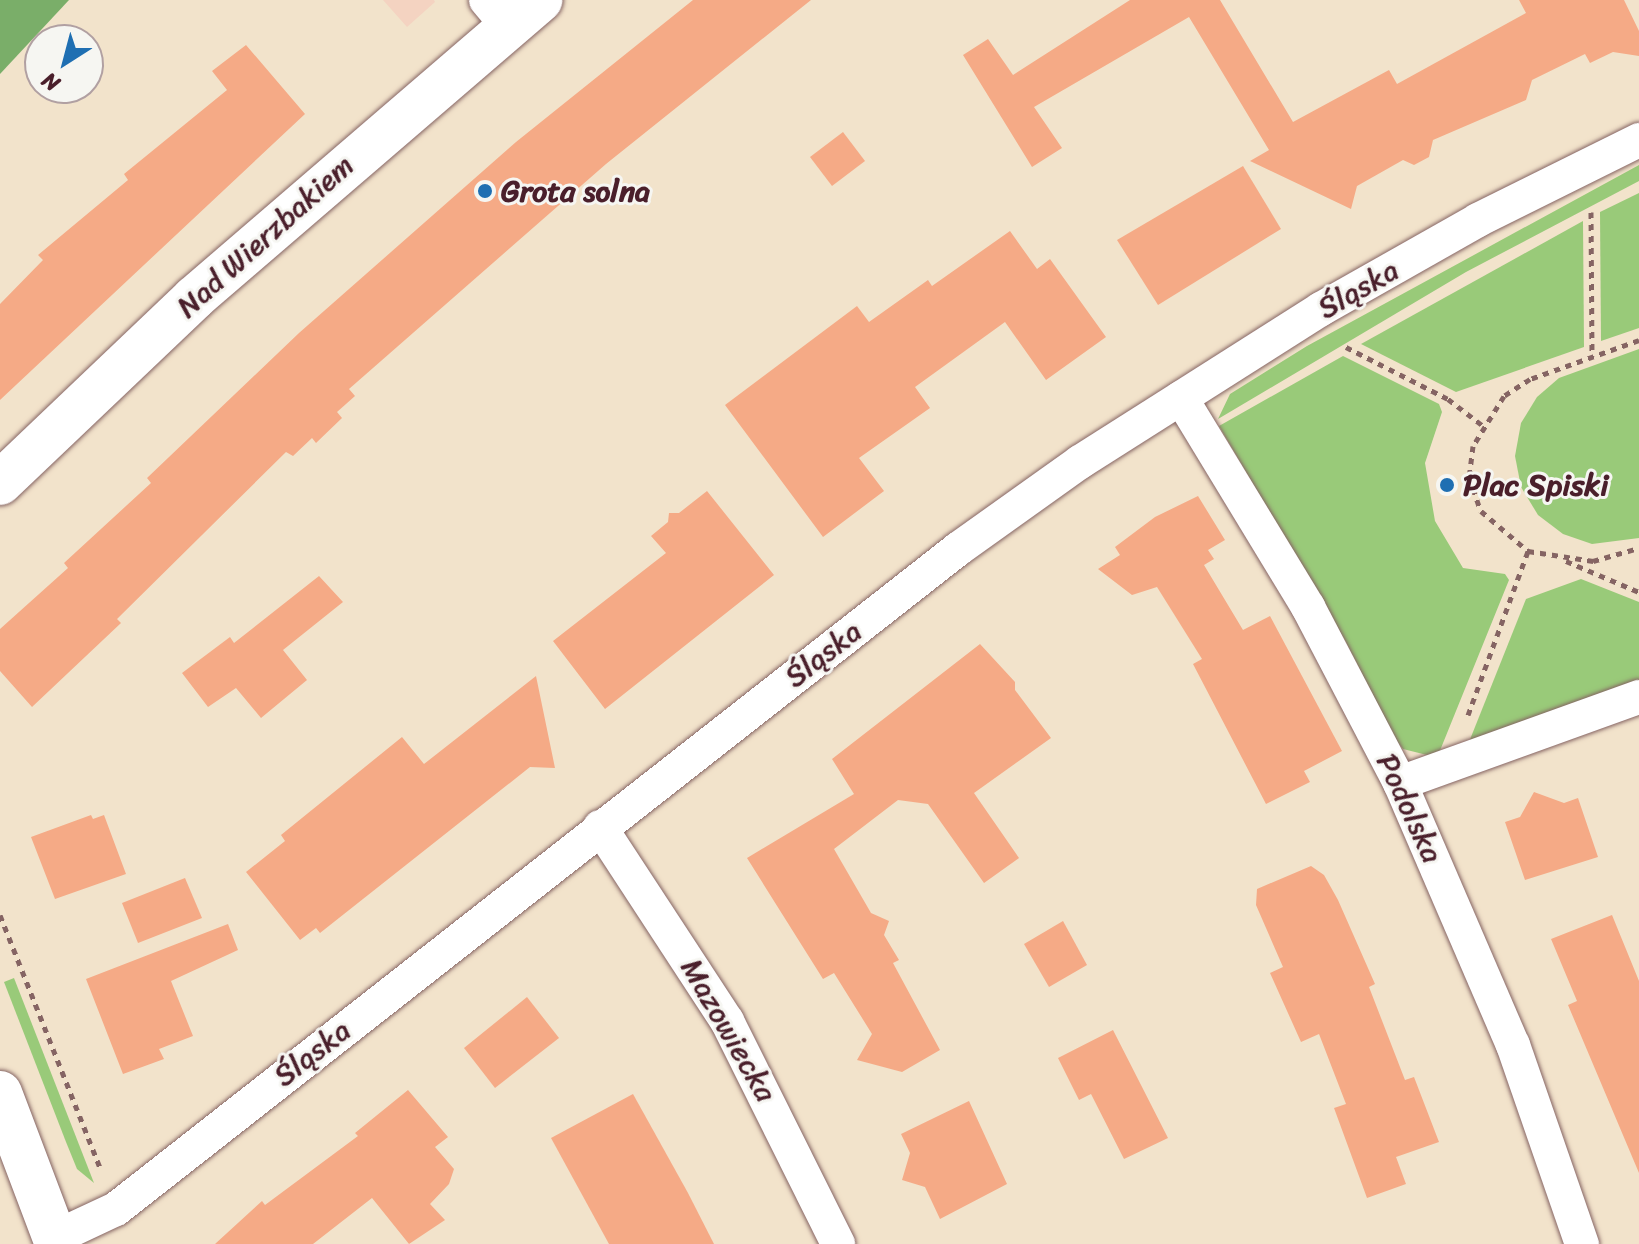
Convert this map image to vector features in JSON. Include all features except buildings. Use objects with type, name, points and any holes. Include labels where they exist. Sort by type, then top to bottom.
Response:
[{"type":"street","name":"Nad Wierzbakiem","points":[[0,483],[194,298],[511,9]]},
{"type":"street","name":"Śląska","points":[[55,1241],[116,1209],[958,549],[1181,398],[1321,309],[1465,228],[1639,140]]},
{"type":"street","name":"Podolska","points":[[1181,398],[1308,607],[1400,783],[1513,1045],[1582,1244]]},
{"type":"street","points":[[1400,783],[1639,697]]},
{"type":"street","name":"Mazowiecka","points":[[600,827],[727,1021],[838,1244]]},
{"type":"street","points":[[0,1093],[55,1241]]},
{"type":"path","points":[[1591,212],[1592,356]]},
{"type":"path","points":[[1639,340],[1530,379],[1504,396],[1482,425],[1473,446],[1469,477],[1481,511],[1503,534],[1528,551],[1563,560],[1639,592]]},
{"type":"path","points":[[1346,347],[1448,399],[1482,425]]},
{"type":"path","points":[[1563,560],[1593,561],[1639,548]]},
{"type":"path","points":[[1449,765],[1528,551]]},
{"type":"path","points":[[0,915],[106,1183]]},
{"type":"shaded area","points":[[383,0],[434,0],[435,2],[407,27]]},
{"type":"green space","points":[[0,0],[69,0],[47,24],[24,24],[24,48],[0,74]]},
{"type":"green space","points":[[1639,165],[1639,181],[1466,272],[1218,419],[1230,394],[1307,346]]},
{"type":"green space","points":[[1639,193],[1639,328],[1601,341],[1600,212]]},
{"type":"green space","points":[[1583,221],[1584,347],[1456,392],[1361,344]]},
{"type":"green space","points":[[1639,349],[1639,538],[1592,544],[1563,534],[1538,515],[1521,487],[1515,456],[1521,423],[1537,397],[1559,378]]},
{"type":"green space","points":[[1343,356],[1439,404],[1442,412],[1425,463],[1435,521],[1463,568],[1505,574],[1509,580],[1439,753],[1427,755],[1403,749],[1395,739],[1346,642],[1219,426]]},
{"type":"green space","points":[[1581,579],[1639,602],[1639,681],[1469,742],[1526,599]]},
{"type":"green space","points":[[14,978],[94,1183],[77,1169],[66,1142],[4,982]]},
{"type":"place","name":"Grota solna","points":[[485,191]]},
{"type":"place","name":"Plac Spiski","points":[[1447,485]]}]
